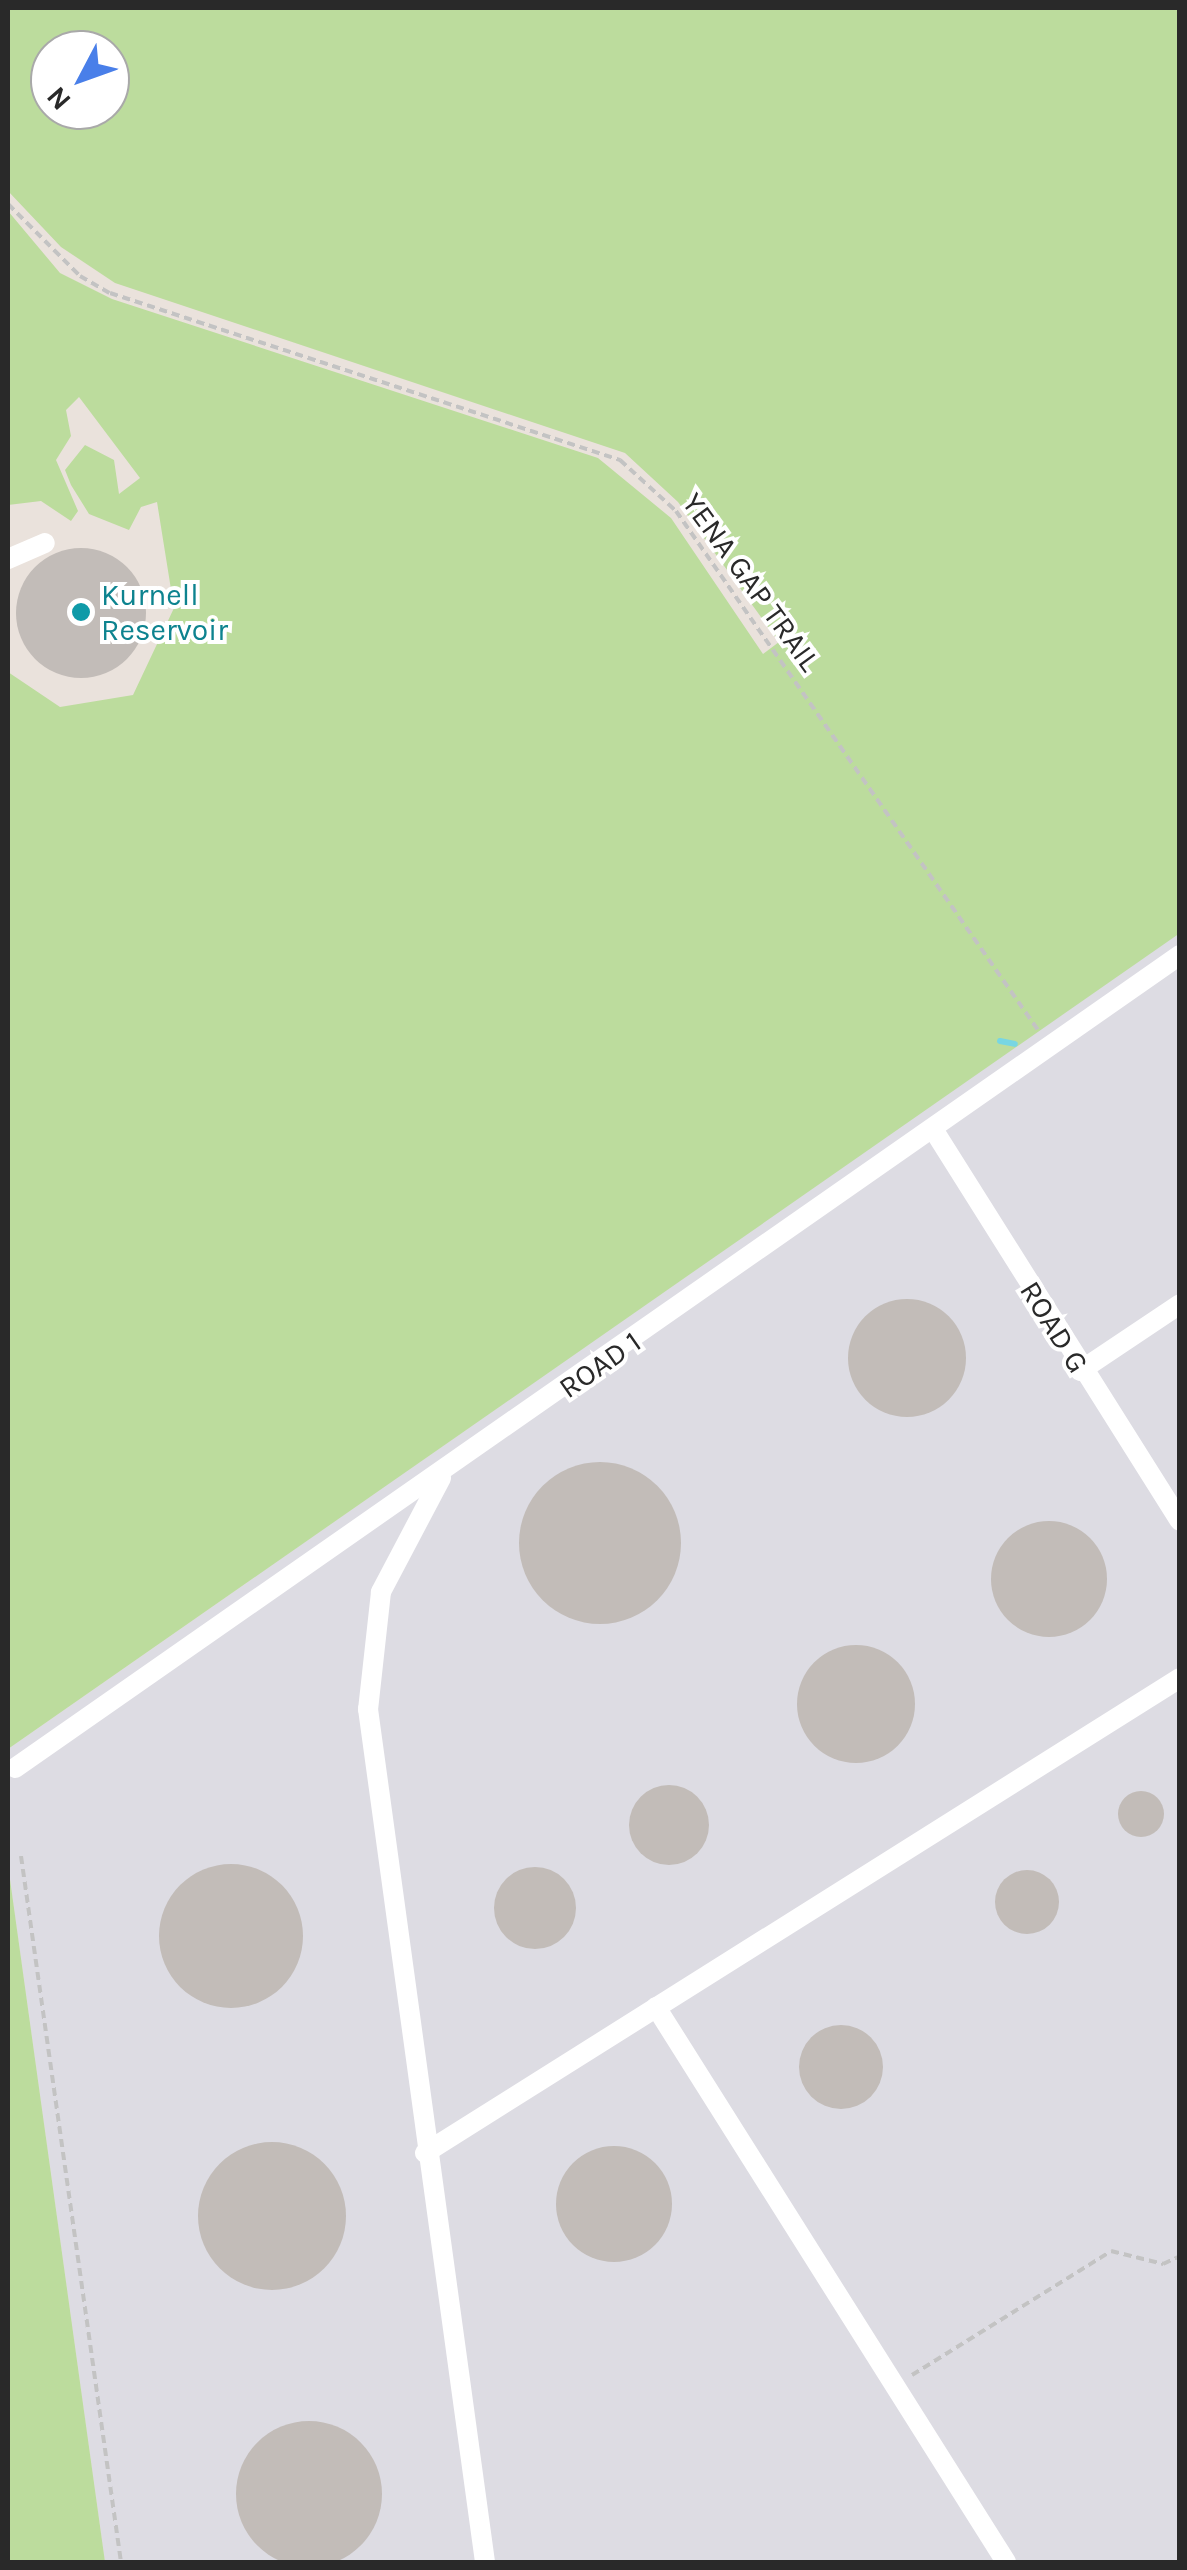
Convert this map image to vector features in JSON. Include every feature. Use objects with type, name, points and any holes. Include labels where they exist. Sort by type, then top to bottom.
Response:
[{"type":"lane","points":[[8,558],[45,543]]},
{"type":"lane","name":"ROAD 1","points":[[15,1768],[442,1476],[1180,955]]},
{"type":"lane","name":"ROAD G","points":[[933,1129],[1080,1371],[1180,1522]]},
{"type":"lane","points":[[1080,1371],[1180,1304]]},
{"type":"lane","points":[[442,1476],[382,1592],[368,1709],[485,2562]]},
{"type":"lane","points":[[426,2153],[1180,1678]]},
{"type":"lane","points":[[656,2007],[1006,2562]]},
{"type":"path","name":"YENA GAP TRAIL","points":[[8,204],[80,276],[110,292],[620,460],[685,523],[1049,1045]]},
{"type":"path","points":[[21,1856],[120,2562]]},
{"type":"path","points":[[896,2385],[1111,2251],[1163,2264],[1180,2256]]},
{"type":"shaded area","points":[[1179,933],[1179,2562],[105,2562],[8,1865],[8,1749]]},
{"type":"green space","points":[[8,8],[1179,8],[1180,933],[8,1749],[8,672],[60,707],[133,695],[174,608],[157,502],[141,507],[129,530],[89,514],[71,485],[65,470],[85,445],[114,460],[119,494],[140,478],[79,397],[66,410],[71,436],[56,460],[78,511],[71,521],[41,501],[8,505],[8,211],[60,273],[112,299],[598,458],[671,518],[763,654],[779,642],[678,502],[625,453],[115,283],[61,247],[8,191]]},
{"type":"green space","points":[[8,1865],[105,2562],[8,2562]]},
{"type":"building","name":"Kurnell Reservoir","points":[[81,548],[106,553],[127,567],[141,588],[146,613],[141,638],[127,659],[106,673],[81,678],[56,673],[35,659],[21,638],[16,613],[21,588],[35,567],[56,553]]},
{"type":"building","points":[[907,1299],[929,1304],[949,1316],[961,1336],[966,1358],[961,1380],[949,1400],[929,1412],[907,1417],[885,1412],[865,1400],[853,1380],[848,1358],[853,1336],[865,1316],[885,1304]]},
{"type":"building","points":[[600,1462],[631,1468],[657,1486],[675,1512],[681,1543],[675,1574],[657,1600],[631,1618],[600,1624],[569,1618],[543,1600],[525,1574],[519,1543],[525,1512],[543,1486],[569,1468]]},
{"type":"building","points":[[1049,1521],[1071,1526],[1090,1538],[1102,1557],[1107,1579],[1102,1601],[1090,1620],[1071,1632],[1049,1637],[1027,1632],[1008,1620],[996,1601],[991,1579],[996,1557],[1008,1538],[1027,1526]]},
{"type":"building","points":[[856,1645],[879,1649],[898,1662],[911,1681],[915,1704],[911,1727],[898,1746],[879,1759],[856,1763],[833,1759],[814,1746],[801,1727],[797,1704],[801,1681],[814,1662],[833,1649]]},
{"type":"building","points":[[669,1785],[684,1788],[697,1797],[706,1810],[706,1840],[697,1853],[684,1862],[669,1865],[654,1862],[641,1853],[632,1840],[629,1825],[632,1810],[641,1797],[654,1788]]},
{"type":"building","points":[[1141,1791],[1157,1798],[1164,1814],[1157,1830],[1141,1837],[1125,1830],[1118,1814],[1125,1798]]},
{"type":"building","points":[[231,1864],[259,1869],[282,1885],[298,1908],[303,1936],[298,1964],[282,1987],[259,2003],[231,2008],[203,2003],[180,1987],[164,1964],[159,1936],[164,1908],[180,1885],[203,1869]]},
{"type":"building","points":[[535,1867],[551,1870],[564,1879],[573,1892],[573,1924],[564,1937],[551,1946],[535,1949],[519,1946],[506,1937],[497,1924],[494,1908],[497,1892],[506,1879],[519,1870]]},
{"type":"building","points":[[1027,1870],[1050,1879],[1059,1902],[1050,1925],[1027,1934],[1004,1925],[995,1902],[1004,1879]]},
{"type":"building","points":[[833,2025],[849,2025],[865,2032],[876,2043],[883,2067],[880,2083],[871,2097],[849,2109],[833,2109],[817,2102],[806,2091],[799,2075],[799,2059],[806,2043],[817,2032]]},
{"type":"building","points":[[272,2142],[300,2147],[324,2164],[341,2188],[346,2216],[341,2244],[324,2268],[300,2285],[272,2290],[244,2285],[220,2268],[203,2244],[198,2216],[203,2188],[220,2164],[244,2147]]},
{"type":"building","points":[[614,2146],[636,2151],[655,2163],[667,2182],[672,2204],[667,2226],[655,2245],[636,2257],[614,2262],[592,2257],[573,2245],[561,2226],[556,2204],[561,2182],[573,2163],[592,2151]]},
{"type":"building","points":[[309,2421],[337,2426],[361,2442],[377,2466],[382,2494],[377,2522],[361,2546],[337,2562],[309,2567],[281,2562],[257,2546],[241,2522],[236,2494],[241,2466],[257,2442],[281,2426]]},
{"type":"waterway","points":[[1000,1041],[1015,1044]]},
{"type":"place","name":"Kurnell Reservoir","points":[[81,612]]}]
